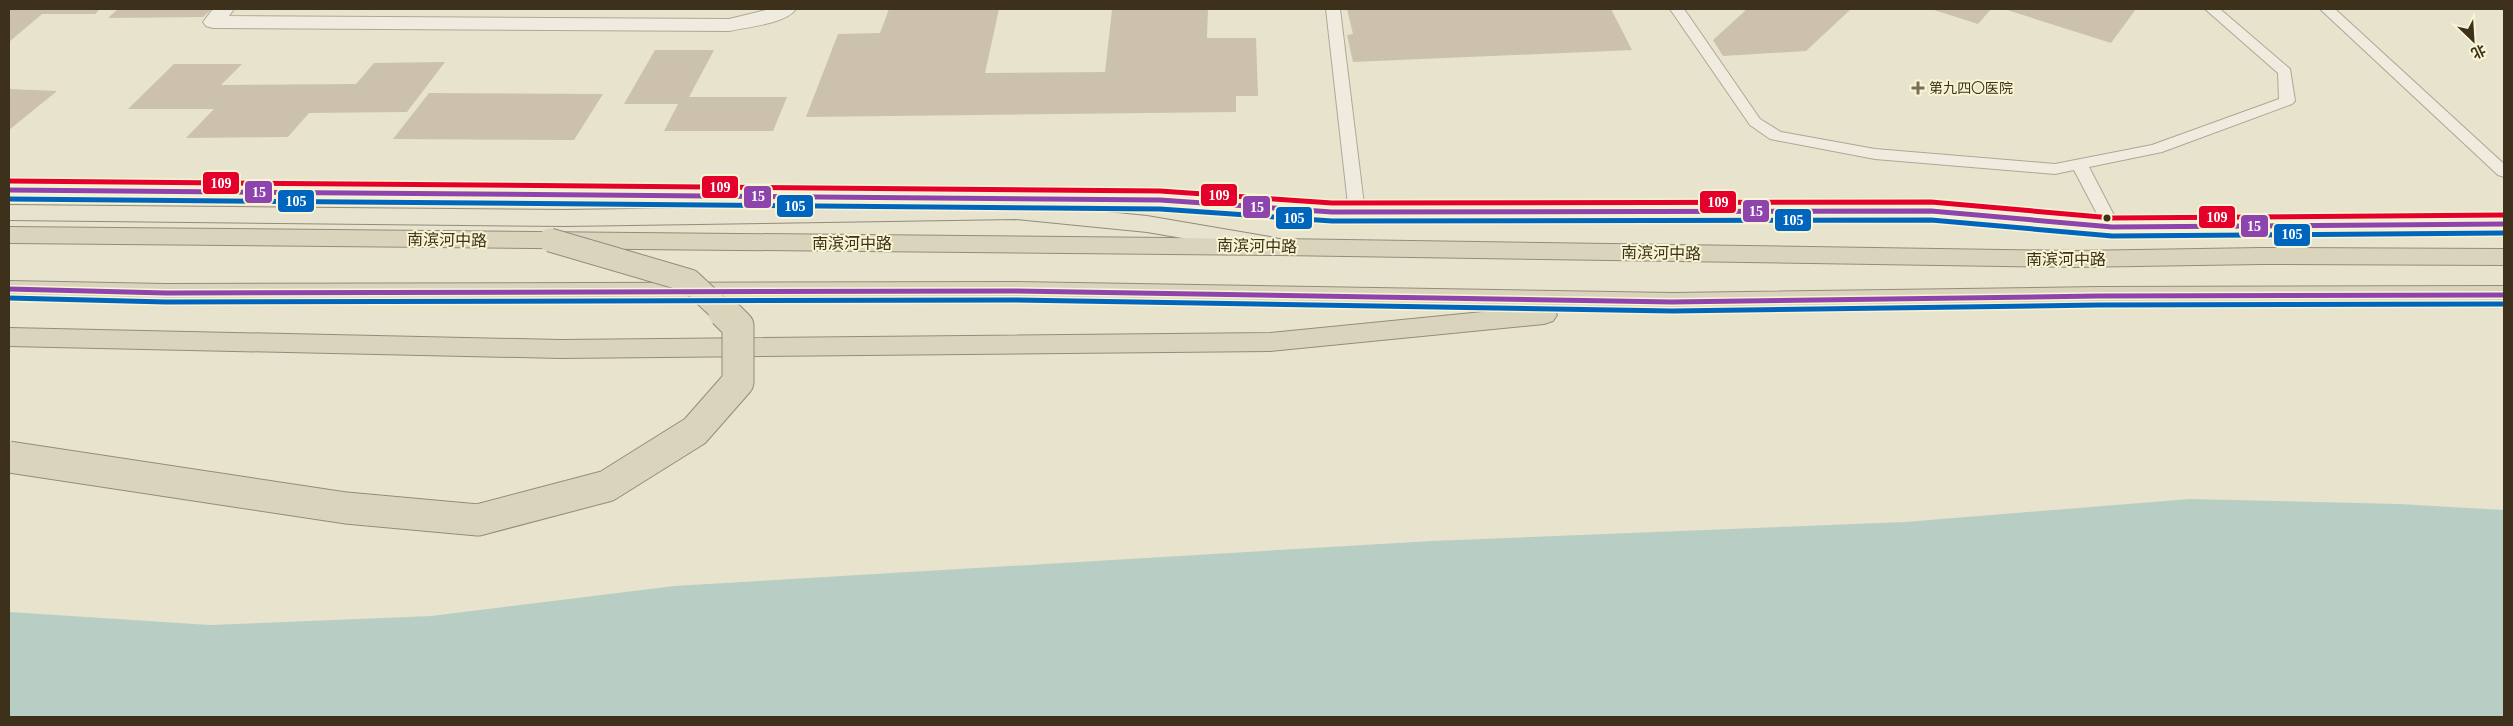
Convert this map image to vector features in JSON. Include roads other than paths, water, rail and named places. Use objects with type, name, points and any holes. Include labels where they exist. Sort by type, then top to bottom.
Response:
[{"type":"highway","name":"南滨河中路","points":[[9,235],[558,229],[1280,246],[2074,259],[2261,256],[2504,256]]},
{"type":"highway","points":[[9,457],[346,508],[478,520],[607,486],[695,431],[738,382],[738,326],[690,281],[558,229]]},
{"type":"highway","points":[[9,289],[166,294],[1014,291],[1672,302],[2098,296],[2504,295]]},
{"type":"highway","points":[[9,337],[560,349],[1270,342],[1672,302]]},
{"type":"main road","points":[[9,213],[558,229],[1016,211],[1147,224],[1280,246]]},
{"type":"street","points":[[224,9],[213,22],[729,25],[771,16],[786,9]]},
{"type":"street","name":"南滨河中路","points":[[9,190],[1160,200],[1357,213],[1931,211],[2112,227],[2504,224]]},
{"type":"lane","points":[[1333,9],[1357,213]]},
{"type":"lane","points":[[1677,9],[1755,122],[1776,136],[1875,154],[2055,169],[2156,149],[2287,101],[2285,72],[2212,9]]},
{"type":"lane","points":[[2327,9],[2504,172]]},
{"type":"lane","points":[[2079,164],[2112,227]]},
{"type":"place","name":"第九四〇医院","points":[[1918,88]]}]
